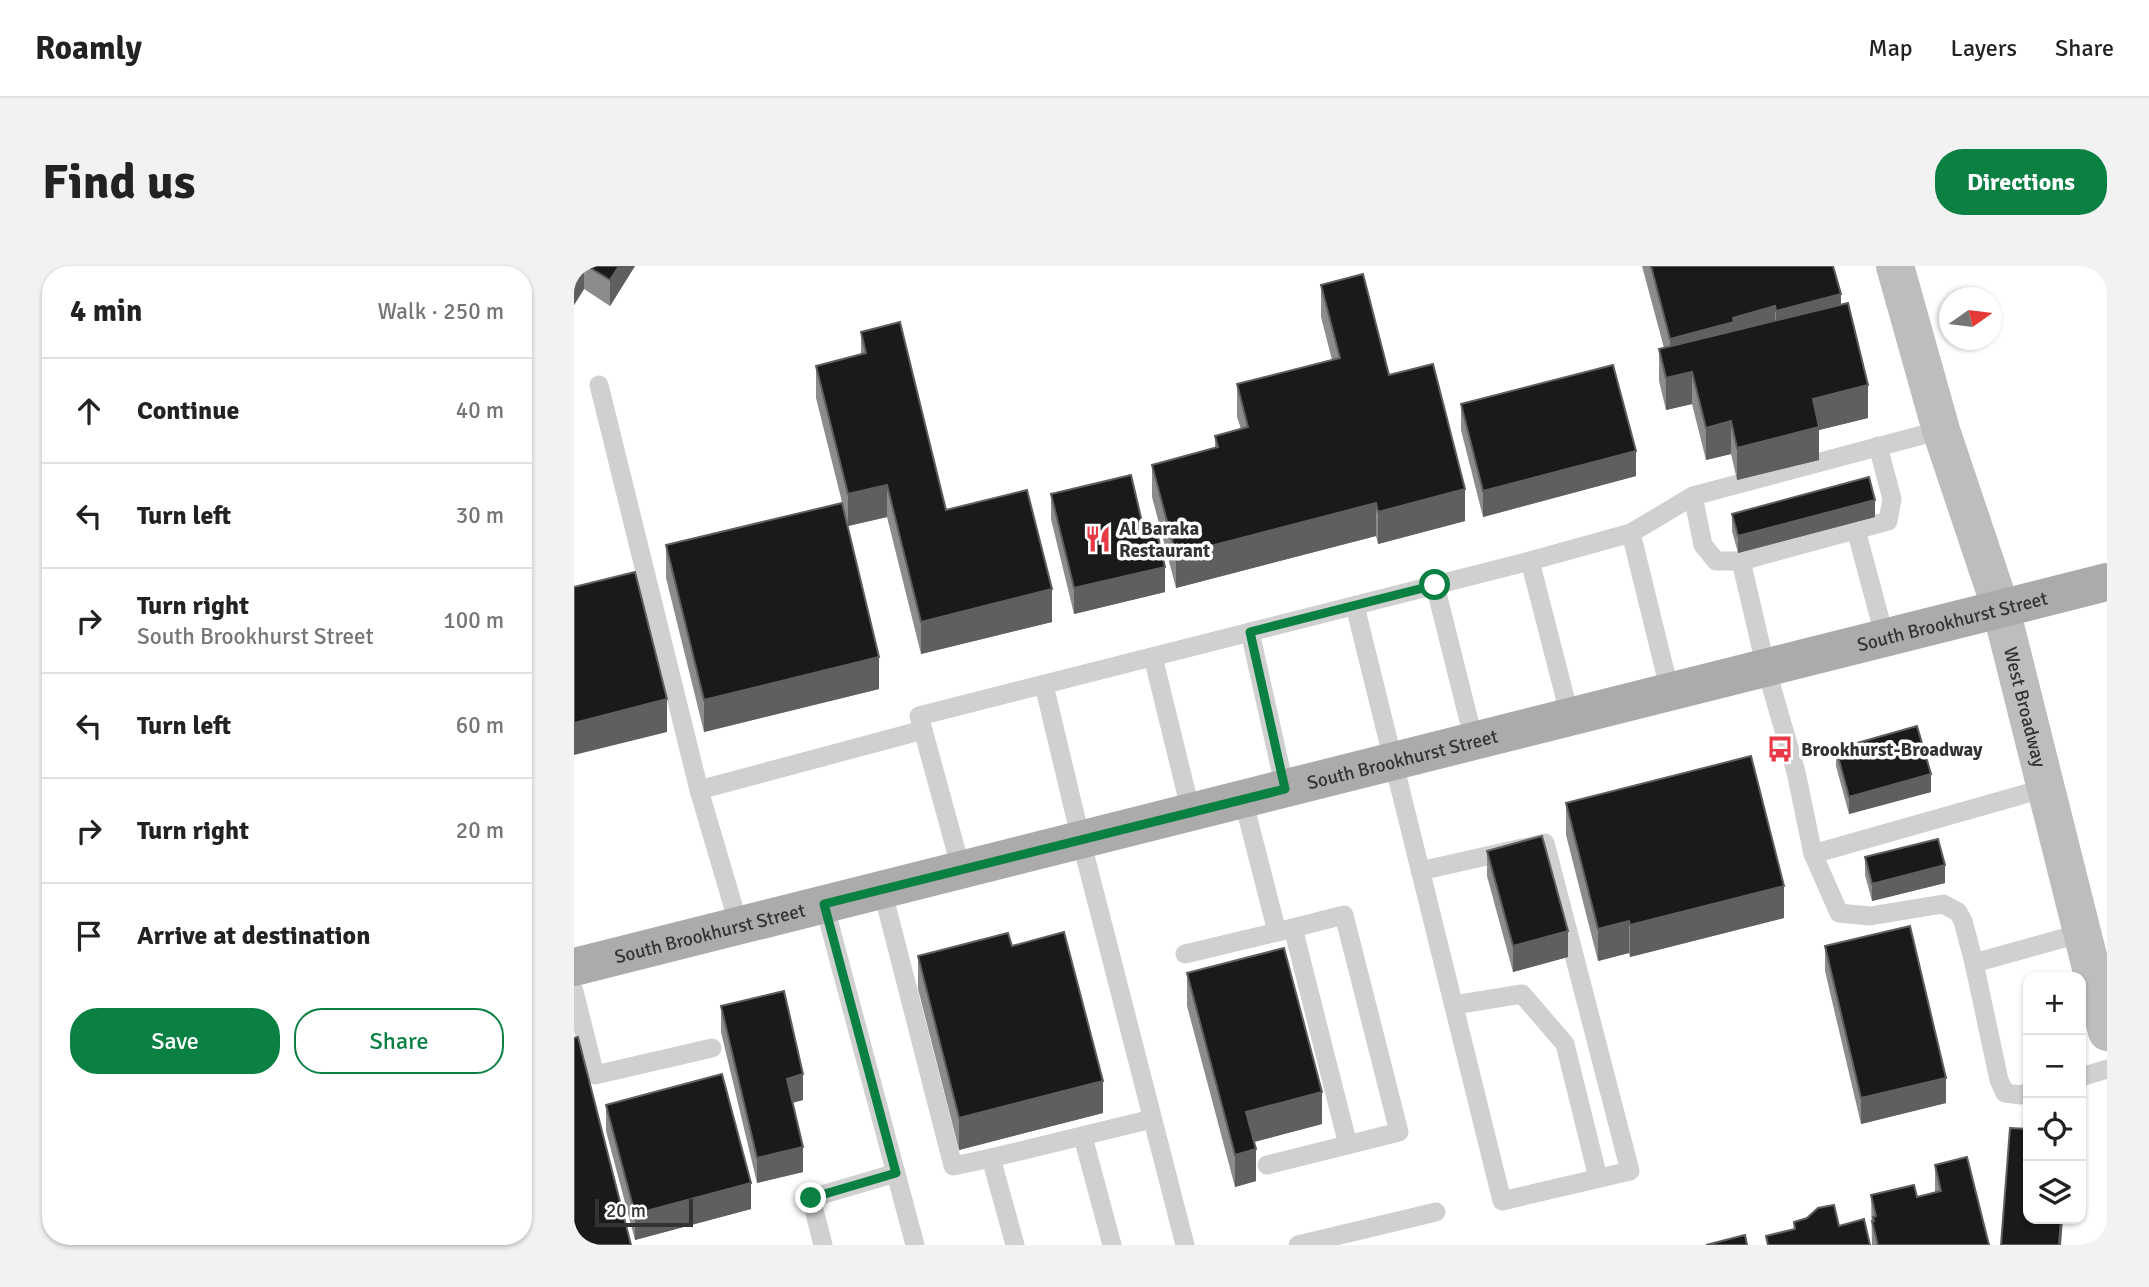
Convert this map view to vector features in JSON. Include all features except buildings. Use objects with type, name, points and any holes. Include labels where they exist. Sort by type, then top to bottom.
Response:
[{"type":"main road","name":"West Broadway","points":[[1895,266],[1941,430],[2001,609],[2107,1032]]},
{"type":"main road","name":"South Brookhurst Street","points":[[574,967],[2107,582]]},
{"type":"lane","points":[[599,385],[699,790],[739,926]]},
{"type":"lane","points":[[961,869],[919,716],[1631,533],[1693,496],[1941,430]]},
{"type":"lane","points":[[1693,496],[1703,545],[1716,561],[1741,561],[1856,530],[1888,521],[1892,499],[1878,446]]},
{"type":"lane","points":[[1856,530],[1885,638]]},
{"type":"lane","points":[[1631,533],[1670,692]]},
{"type":"lane","points":[[1530,561],[1570,717]]},
{"type":"lane","points":[[1741,561],[1766,668],[1796,772],[1813,854],[1839,913],[1870,916],[1943,904],[1958,912],[1974,963],[1999,1080],[2005,1093],[2023,1094]]},
{"type":"lane","points":[[1435,585],[1474,741]]},
{"type":"lane","points":[[1355,606],[1420,871],[1503,1201],[1630,1171],[1545,842],[1420,871]]},
{"type":"lane","points":[[1250,632],[1285,789]]},
{"type":"lane","points":[[1153,657],[1191,812]]},
{"type":"lane","points":[[1044,685],[1185,1245]]},
{"type":"lane","points":[[699,790],[923,730]]},
{"type":"lane","points":[[1813,854],[2046,788]]},
{"type":"lane","points":[[1243,799],[1285,930],[1348,1145]]},
{"type":"lane","points":[[882,889],[953,1166],[1152,1119]]},
{"type":"lane","points":[[824,904],[915,1245]]},
{"type":"lane","points":[[1185,954],[1344,915],[1399,1132],[1267,1165]]},
{"type":"lane","points":[[1974,963],[2082,933]]},
{"type":"lane","points":[[574,991],[595,1075],[712,1048]]},
{"type":"lane","points":[[1454,1005],[1522,994],[1565,1044],[1598,1178]]},
{"type":"lane","points":[[2086,1075],[2107,1069]]},
{"type":"lane","points":[[1083,1137],[1112,1245]]},
{"type":"lane","points":[[991,1158],[1015,1245]]},
{"type":"lane","points":[[823,1245],[811,1198],[896,1173]]},
{"type":"lane","points":[[1298,1245],[1436,1212]]},
{"type":"place","name":"Al Baraka Restaurant","points":[[1098,539]]},
{"type":"place","name":"Brookhurst-Broadway","points":[[1780,749]]},
{"type":"route","points":[[811,1198],[896,1173],[824,904],[1285,789],[1250,632],[1435,585]]}]
